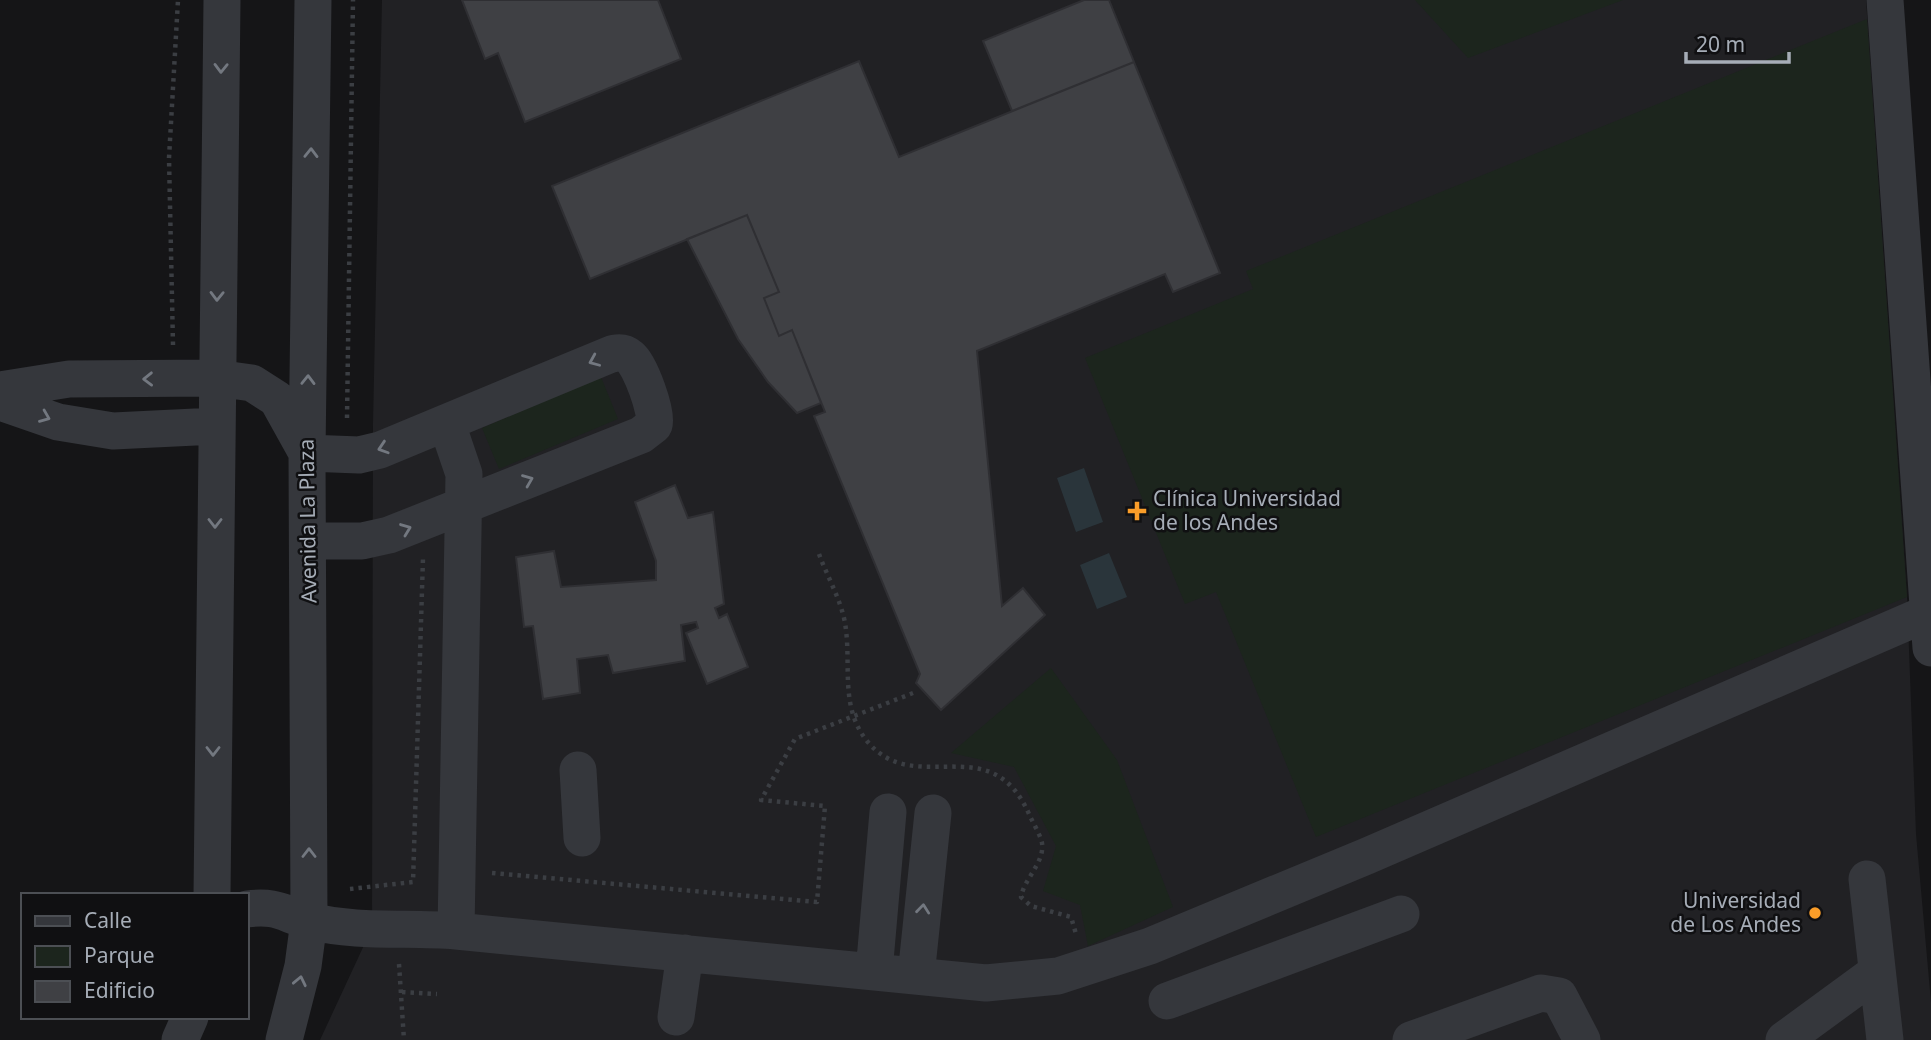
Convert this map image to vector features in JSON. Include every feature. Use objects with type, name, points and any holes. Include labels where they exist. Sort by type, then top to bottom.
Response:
[{"type":"street","points":[[212,893],[222,0]]},
{"type":"street","name":"Avenida La Plaza","points":[[284,1040],[303,966],[309,921],[310,541],[307,453],[313,0]]},
{"type":"street","points":[[248,909],[270,908],[290,912],[309,921],[456,931],[986,983],[1046,977],[1087,968],[1286,891],[1929,630],[1885,0]]},
{"type":"street","points":[[0,390],[69,379],[216,378],[252,383],[277,398],[307,453],[346,454],[380,450],[616,353],[634,360],[656,412],[654,425],[641,435],[375,539],[310,541]]},
{"type":"street","points":[[0,402],[58,422],[113,431],[216,426]]},
{"type":"street","points":[[447,424],[462,462],[464,506],[456,931]]},
{"type":"street","points":[[578,770],[582,838]]},
{"type":"street","points":[[874,972],[887,812]]},
{"type":"street","points":[[916,976],[933,813]]},
{"type":"street","points":[[1867,879],[1885,1040]]},
{"type":"street","points":[[1167,1001],[1401,914]]},
{"type":"street","points":[[676,1017],[685,953]]},
{"type":"street","points":[[1784,1040],[1877,972]]},
{"type":"street","points":[[1411,1040],[1541,993],[1559,996],[1582,1040]]},
{"type":"street","points":[[180,1040],[189,1019]]},
{"type":"path","points":[[173,378],[169,158],[178,0]]},
{"type":"path","points":[[346,454],[353,0]]},
{"type":"path","points":[[410,555],[423,554],[412,882]]},
{"type":"path","points":[[819,554],[845,621],[849,655],[847,692],[853,719],[869,743],[895,762],[926,768],[971,765],[998,774],[1019,791],[1042,845],[1036,866],[1023,885],[1021,897],[1031,906],[1071,917],[1087,968]]},
{"type":"path","points":[[342,890],[412,882],[457,870],[817,902],[825,806],[761,800],[794,739],[853,719],[913,693]]},
{"type":"path","points":[[395,927],[404,1040]]},
{"type":"path","points":[[402,992],[437,994]]},
{"type":"shaded area","name":"Clínica Universidad de los Andes","points":[[382,0],[1866,0],[1907,597],[1916,834],[1931,1002],[1931,1040],[320,1040],[372,928],[373,424]]},
{"type":"shaded area","points":[[1084,468],[1103,522],[1076,532],[1057,478]]},
{"type":"shaded area","points":[[1109,553],[1127,597],[1097,609],[1080,565]]},
{"type":"green space","points":[[1415,0],[1623,0],[1468,58]]},
{"type":"green space","points":[[1867,19],[1907,597],[1316,837],[1216,592],[1185,604],[1085,358],[1253,289],[1246,271]]},
{"type":"green space","points":[[601,377],[618,419],[499,469],[482,428]]},
{"type":"green space","points":[[1051,668],[1117,760],[1173,907],[1088,946],[1080,905],[1043,891],[1056,846],[1014,767],[951,753]]},
{"type":"building","points":[[462,0],[658,0],[681,59],[525,122],[498,53],[485,59]]},
{"type":"building","points":[[1084,0],[1109,0],[1134,62],[1012,111],[983,41]]},
{"type":"building","points":[[859,61],[899,157],[1134,62],[1220,273],[1173,292],[1165,274],[977,351],[1002,606],[1023,588],[1045,615],[941,710],[916,683],[920,674],[814,416],[825,412],[792,330],[779,336],[764,298],[779,292],[747,215],[590,279],[552,186]]},
{"type":"building","points":[[747,215],[779,292],[764,298],[779,336],[792,330],[821,403],[797,413],[768,382],[738,339],[687,239]]},
{"type":"building","points":[[675,485],[688,518],[713,512],[724,604],[715,608],[719,618],[727,614],[748,667],[707,684],[686,633],[698,628],[696,622],[681,625],[685,661],[613,673],[608,655],[577,659],[580,693],[543,699],[533,626],[524,627],[516,557],[554,551],[561,587],[656,580],[656,561],[635,502]]},
{"type":"place","name":"Clínica Universidad de los Andes","points":[[1137,511]]},
{"type":"place","name":"Universidad de Los Andes","points":[[1815,913]]}]
